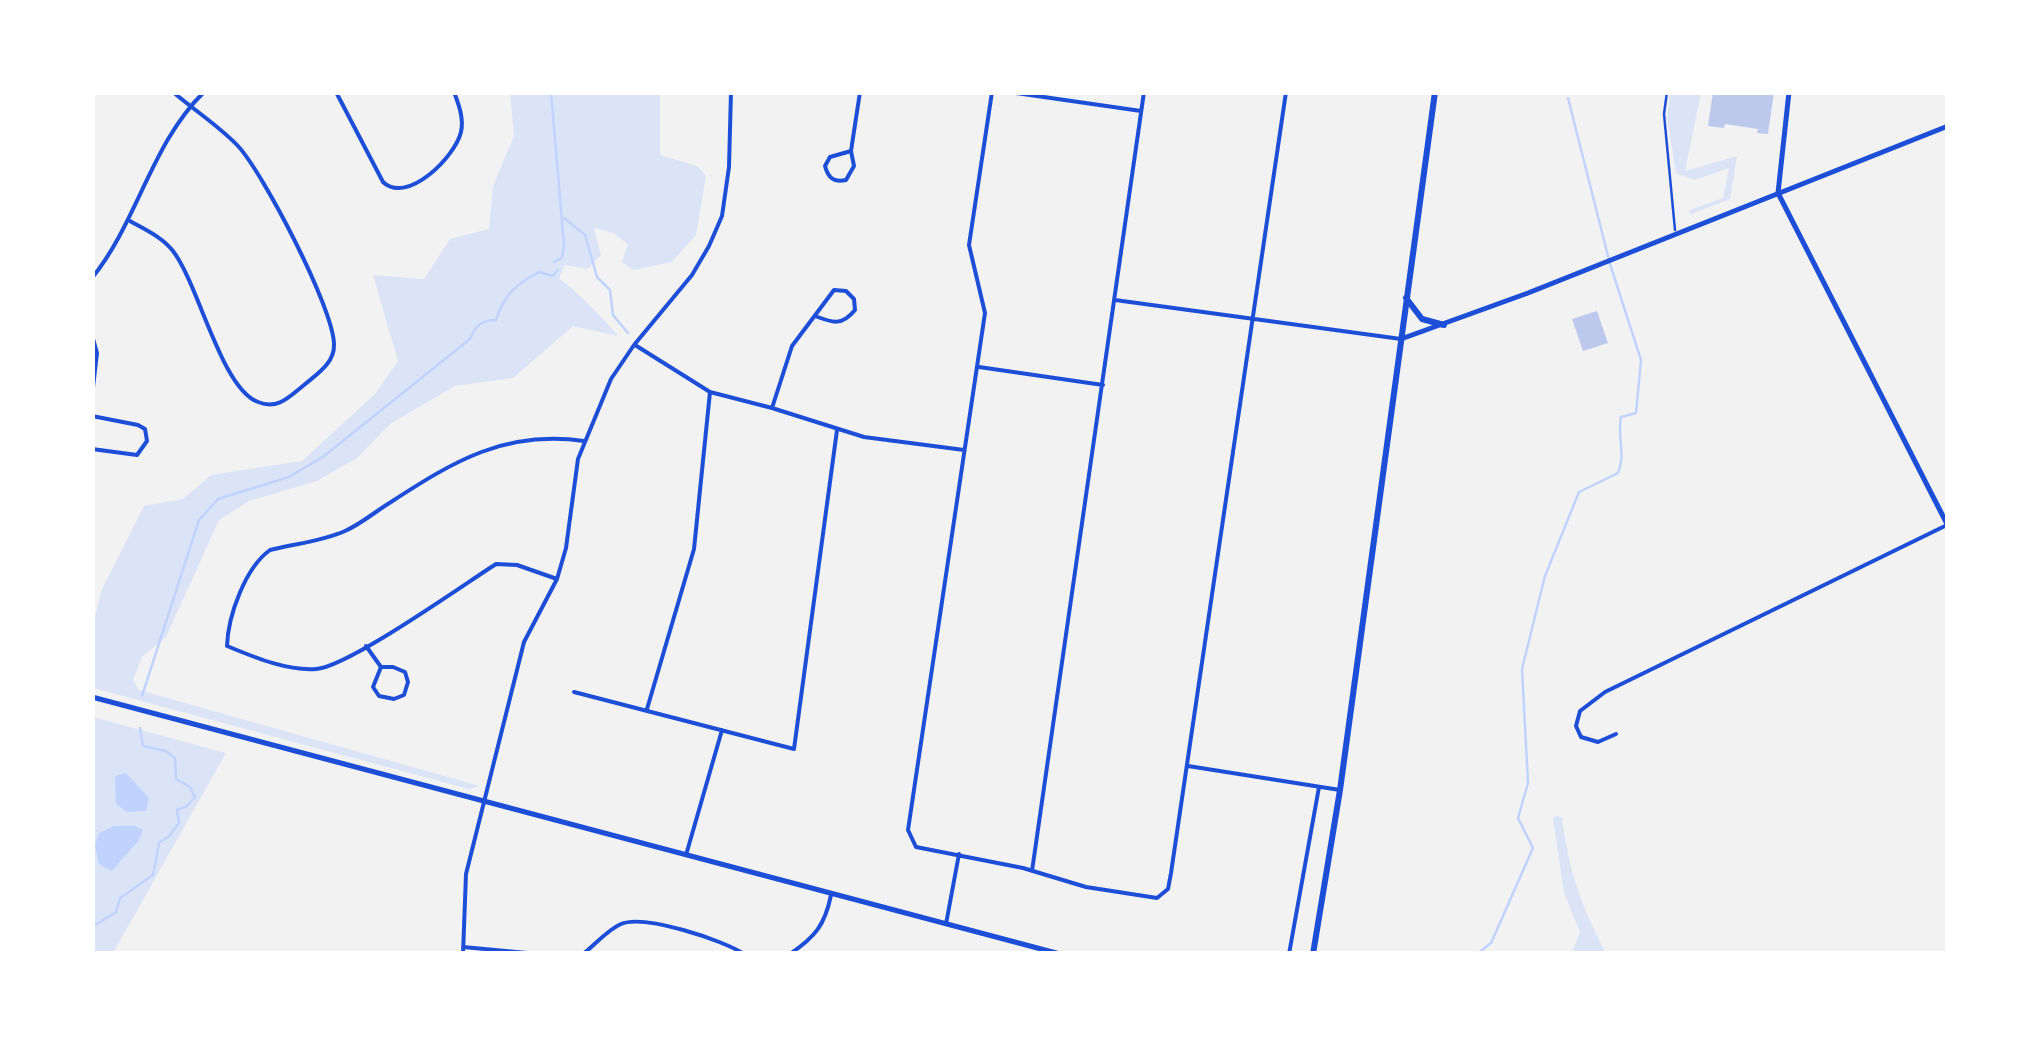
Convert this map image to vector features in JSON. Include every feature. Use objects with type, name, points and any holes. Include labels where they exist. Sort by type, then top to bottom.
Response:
[{"type":"main road","points":[[1313,954],[1340,790],[1435,92]]},
{"type":"main road","points":[[1406,297],[1422,319],[1444,325]]},
{"type":"street","points":[[130,221],[156,235],[178,257],[233,379],[251,398],[282,404],[326,366],[334,345],[315,281],[238,146],[173,92]]},
{"type":"street","points":[[92,278],[130,221],[164,146],[204,92]]},
{"type":"street","points":[[336,92],[383,182],[397,189],[425,177],[449,158],[462,128],[454,92]]},
{"type":"street","points":[[538,954],[463,950],[466,874],[524,642],[557,579],[566,548],[584,440],[610,379],[692,275],[722,216],[732,130],[731,92]]},
{"type":"street","points":[[851,151],[830,157],[825,166],[828,176],[835,181],[846,180],[854,166],[851,151],[860,92]]},
{"type":"street","points":[[992,92],[969,245],[985,313],[908,830],[916,847],[1157,898],[1168,889],[1172,873],[1286,92]]},
{"type":"street","points":[[1009,92],[1141,111]]},
{"type":"street","points":[[1032,872],[1144,92]]},
{"type":"street","points":[[1616,734],[1598,742],[1581,737],[1576,726],[1580,711],[1605,692],[1947,526],[1778,193],[1789,92]]},
{"type":"street","points":[[1115,300],[1400,339],[1948,126]]},
{"type":"street","points":[[772,408],[792,346],[834,290],[846,291],[854,299],[855,310],[847,320],[835,324],[815,316]]},
{"type":"street","points":[[92,335],[97,354],[92,396]]},
{"type":"street","points":[[634,345],[710,392],[864,436],[964,450]]},
{"type":"street","points":[[978,367],[1103,385]]},
{"type":"street","points":[[647,710],[694,549],[710,392]]},
{"type":"street","points":[[92,416],[138,425],[144,429],[147,440],[138,455],[92,449]]},
{"type":"street","points":[[574,692],[794,749],[838,430]]},
{"type":"street","points":[[557,579],[517,565],[496,564],[366,646],[313,670],[268,662],[227,646],[228,627],[246,582],[270,550],[344,532],[472,453],[525,439],[584,440]]},
{"type":"street","points":[[366,646],[381,667]]},
{"type":"street","points":[[381,667],[405,672],[408,682],[404,695],[394,699],[379,696],[373,687],[381,667]]},
{"type":"street","points":[[92,697],[1060,954]]},
{"type":"street","points":[[686,855],[722,730]]},
{"type":"street","points":[[1188,766],[1340,790]]},
{"type":"street","points":[[1289,954],[1319,787]]},
{"type":"street","points":[[946,924],[959,854]]},
{"type":"street","points":[[790,954],[818,933],[826,919],[831,895]]},
{"type":"street","points":[[583,954],[615,927],[630,922],[704,936],[744,954]]},
{"type":"lane","points":[[1667,92],[1664,114],[1675,233]]},
{"type":"shaded area","points":[[510,93],[660,93],[660,155],[697,166],[706,176],[696,235],[672,262],[633,270],[622,262],[628,244],[613,233],[594,228],[601,255],[588,269],[565,265],[559,279],[618,336],[573,326],[513,378],[455,386],[390,424],[357,458],[317,481],[249,501],[219,520],[166,637],[142,657],[133,680],[139,690],[480,786],[469,789],[93,688],[93,624],[102,589],[144,506],[183,499],[211,475],[302,461],[375,394],[398,361],[373,275],[424,279],[450,239],[489,229],[493,186],[514,136]]},
{"type":"shaded area","points":[[1670,93],[1701,93],[1685,171],[1737,156],[1730,199],[1689,215],[1690,210],[1723,198],[1729,168],[1694,180],[1676,173],[1667,118]]},
{"type":"shaded area","points":[[93,717],[226,753],[113,953],[93,953]],"holes":[[[126,827],[143,830],[120,863]]]},
{"type":"shaded area","points":[[1553,818],[1562,818],[1577,888],[1606,953],[1572,953],[1580,932],[1564,893]]},
{"type":"water","points":[[126,773],[149,798],[146,811],[127,812],[116,804],[115,776]]},
{"type":"water","points":[[114,826],[136,826],[143,830],[112,871],[99,864],[95,845],[99,833]]},
{"type":"building","points":[[1713,92],[1774,92],[1768,134],[1725,124],[1724,128],[1708,126]]},
{"type":"building","points":[[1597,311],[1608,343],[1583,351],[1572,319]]},
{"type":"waterway","points":[[551,92],[564,245],[562,258],[554,262]]},
{"type":"waterway","points":[[1477,954],[1491,943],[1533,848],[1518,818],[1528,783],[1522,669],[1545,576],[1579,492],[1618,473],[1621,417],[1636,413],[1641,360],[1610,264],[1568,98]]},
{"type":"waterway","points":[[564,218],[585,235],[597,277],[610,290],[613,315],[628,333]]},
{"type":"waterway","points":[[142,696],[199,520],[218,499],[289,477],[324,456],[470,339],[480,324],[496,320],[517,286],[539,272],[553,276],[558,270]]},
{"type":"waterway","points":[[92,927],[116,912],[120,898],[153,875],[159,843],[179,823],[177,810],[195,797],[190,787],[176,779],[175,758],[166,751],[143,746],[140,728]]}]
